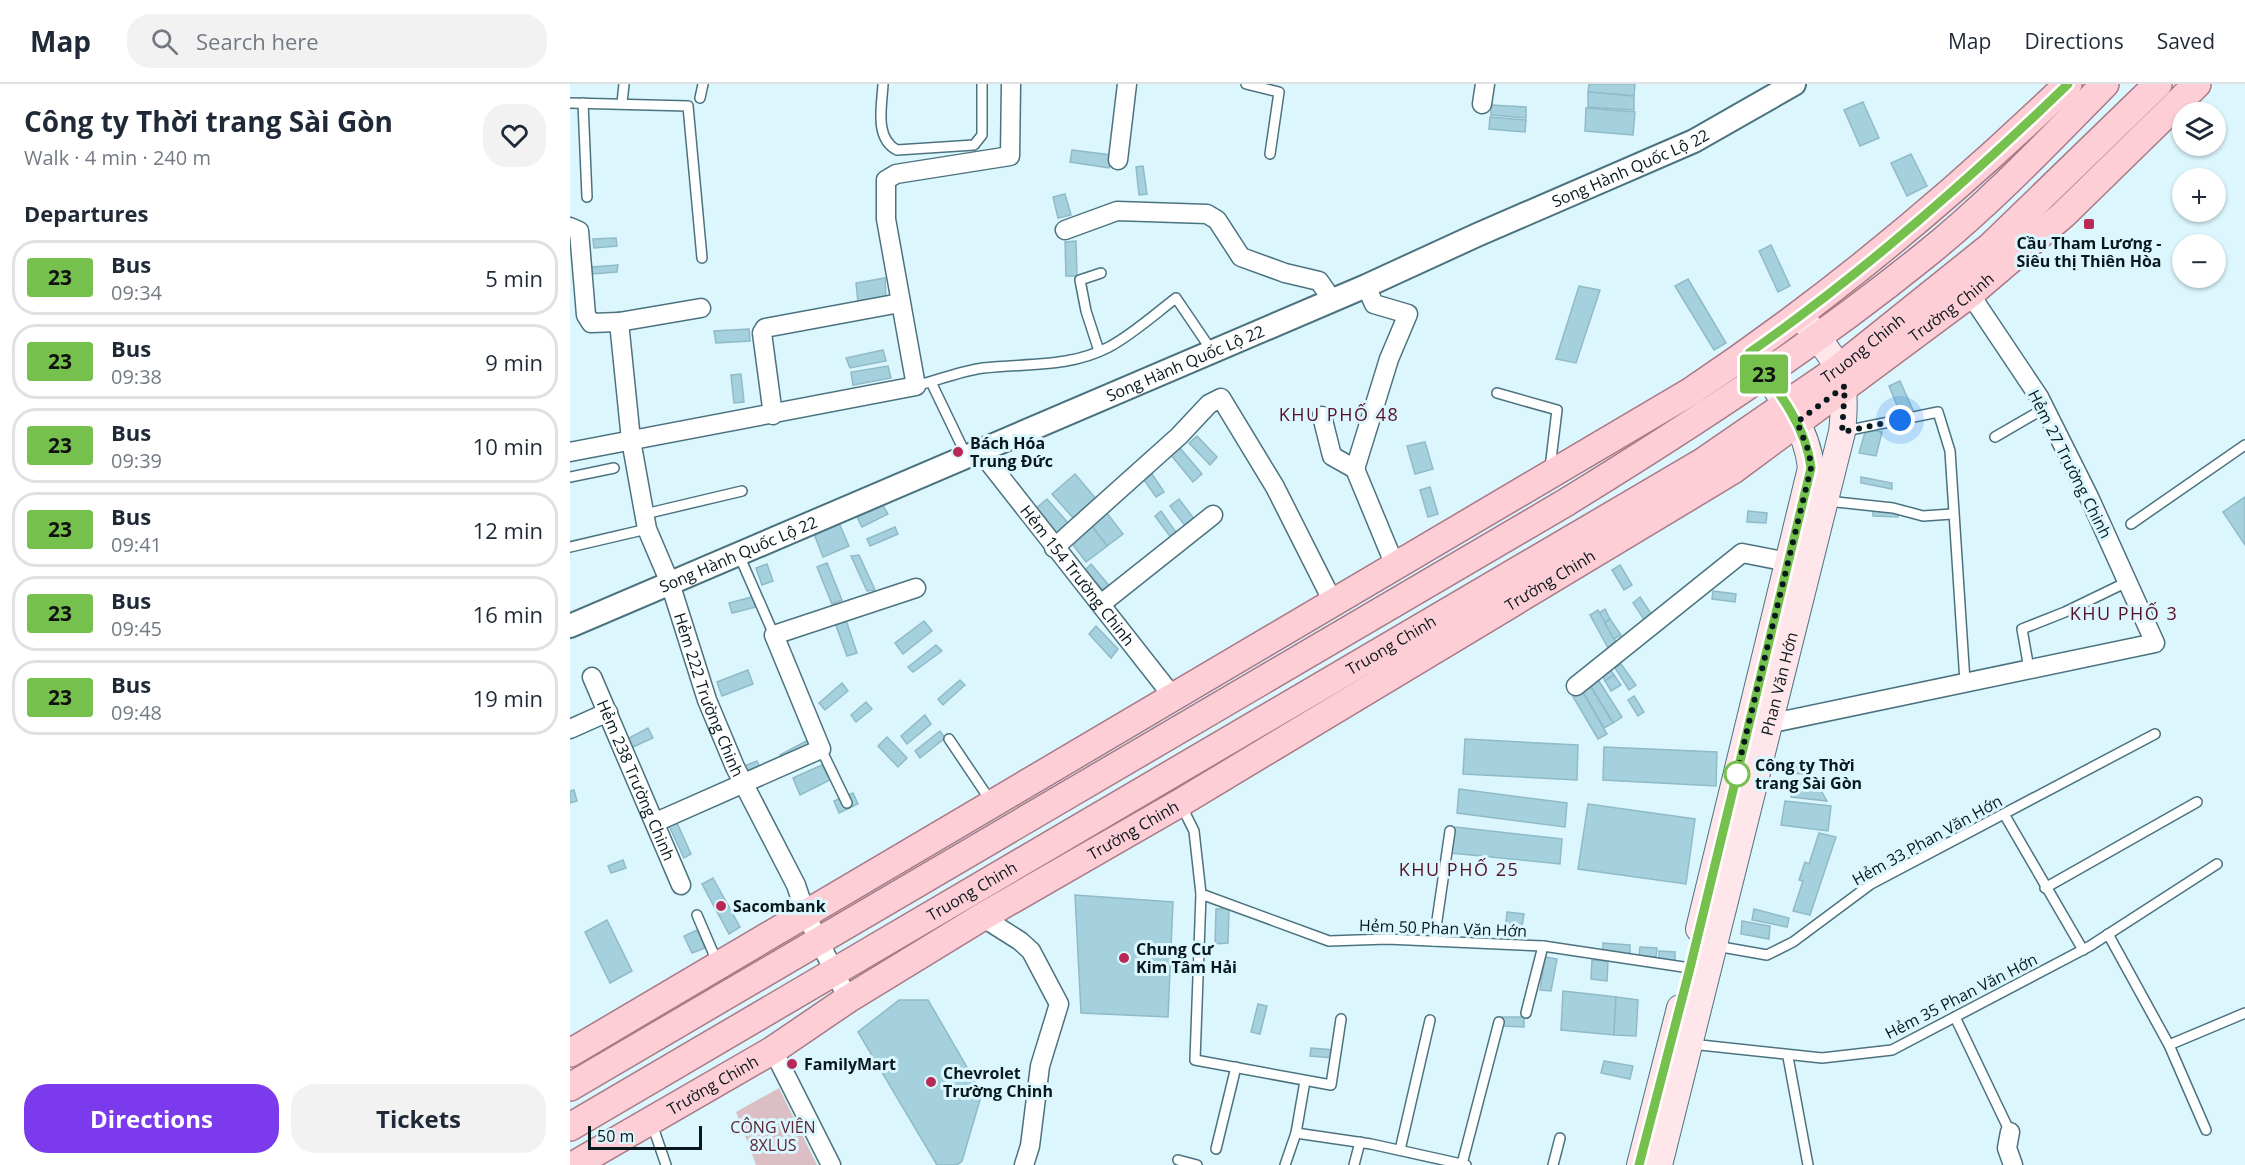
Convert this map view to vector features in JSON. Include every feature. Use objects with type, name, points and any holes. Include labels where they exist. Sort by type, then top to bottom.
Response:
[{"type":"main road","points":[[570,1053],[1396,568],[1690,392],[1801,315],[1957,188],[2068,84]]},
{"type":"main road","points":[[570,1087],[1565,503],[1766,376],[1925,255],[2030,159],[2105,84]]},
{"type":"main road","name":"Truong Chinh","points":[[1842,377],[1963,284],[1991,246],[2064,178],[2158,84]]},
{"type":"main road","name":"Trường Chinh","points":[[1963,284],[2063,215],[2197,84]]},
{"type":"main road","points":[[1801,315],[1842,377]]},
{"type":"main road","name":"Phan Văn Hớn","points":[[1659,1165],[1713,946],[1727,853],[1788,562],[1811,468],[1809,452],[1792,414],[1749,353]]},
{"type":"main road","name":"Trường Chinh","points":[[574,1165],[650,1119],[773,1050],[848,999],[982,917],[1180,803],[1641,527],[1732,470],[1792,414],[1842,377]]},
{"type":"main road","name":"Phan Văn Hớn","points":[[1640,1165],[1690,968],[1768,724],[1842,432],[1842,377]]},
{"type":"main road","name":"Truong Chinh","points":[[570,1127],[1701,463],[1792,414]]},
{"type":"street","points":[[570,452],[773,415],[923,384],[900,303],[886,219],[886,180],[896,174],[1010,156],[1011,84]]},
{"type":"street","points":[[1118,160],[1127,84]]},
{"type":"street","points":[[1482,104],[1485,84]]},
{"type":"street","name":"Song Hành Quốc Lộ 22","points":[[570,626],[1333,301],[1497,226],[1694,141],[1794,84]]},
{"type":"street","points":[[1065,230],[1117,211],[1207,214],[1217,220],[1241,257],[1285,273],[1319,281],[1333,301]]},
{"type":"street","points":[[570,227],[579,231],[588,320],[594,324],[701,308]]},
{"type":"street","name":"Hẻm 27 Trường Chinh","points":[[1963,284],[2045,408],[2155,643],[2029,669]]},
{"type":"street","points":[[1355,470],[1389,359],[1408,314],[1374,304],[1366,286]]},
{"type":"street","points":[[773,415],[762,333],[765,328],[900,303]]},
{"type":"street","name":"Hẻm 222 Trường Chinh","points":[[619,322],[631,440],[646,522],[670,583],[707,700],[744,785],[796,885],[806,915]]},
{"type":"street","points":[[1054,548],[1179,436],[1209,404],[1221,398],[1275,487],[1334,604]]},
{"type":"street","points":[[1322,416],[1332,456],[1355,470],[1396,568]]},
{"type":"street","name":"Hẻm 154 Trường Chinh","points":[[974,454],[1101,604],[1174,698]]},
{"type":"street","points":[[1101,604],[1213,515]]},
{"type":"street","points":[[1576,686],[1742,553],[1788,562]]},
{"type":"street","points":[[656,822],[821,749],[774,635],[916,588]]},
{"type":"street","points":[[1768,724],[2029,669]]},
{"type":"street","name":"Hẻm 238 Trường Chinh","points":[[592,677],[681,885]]},
{"type":"street","points":[[570,729],[608,712]]},
{"type":"street","points":[[806,915],[848,999]]},
{"type":"street","points":[[982,917],[1020,941],[1031,951],[1059,1005],[1040,1066],[1030,1146],[1024,1165]]},
{"type":"street","points":[[773,1050],[831,1165]]},
{"type":"street","points":[[2010,1132],[2007,1148],[2013,1165]]},
{"type":"lane","points":[[622,103],[624,84]]},
{"type":"lane","points":[[700,98],[702,84]]},
{"type":"lane","points":[[883,84],[882,135],[888,145],[897,150],[974,145],[982,135],[982,84]]},
{"type":"lane","points":[[1246,84],[1279,92],[1269,154]]},
{"type":"lane","points":[[570,103],[688,106],[702,258]]},
{"type":"lane","points":[[583,103],[587,197]]},
{"type":"lane","points":[[1099,351],[1086,311],[1080,280],[1101,273]]},
{"type":"lane","points":[[974,454],[923,384],[980,369],[1058,363],[1099,351],[1134,331],[1176,298],[1213,352]]},
{"type":"lane","points":[[1497,393],[1557,410],[1549,476]]},
{"type":"lane","points":[[1995,437],[2045,408]]},
{"type":"lane","points":[[1842,432],[1938,412],[1950,451],[1952,514],[1965,682]]},
{"type":"lane","points":[[2131,524],[2245,446]]},
{"type":"lane","points":[[570,477],[614,468]]},
{"type":"lane","points":[[570,547],[742,491]]},
{"type":"lane","points":[[1824,501],[1893,508],[1923,516],[1952,514]]},
{"type":"lane","points":[[739,554],[774,635]]},
{"type":"lane","points":[[2029,669],[2022,629],[2065,612],[2127,582]]},
{"type":"lane","name":"Hẻm 33 Phan Văn Hớn","points":[[1713,946],[1767,955],[1793,942],[1871,884],[2155,735]]},
{"type":"lane","points":[[949,740],[993,805]]},
{"type":"lane","points":[[821,749],[847,803]]},
{"type":"lane","points":[[2045,888],[2197,802]]},
{"type":"lane","points":[[1180,803],[1194,831],[1201,894],[1195,1060],[1331,1085],[1341,1018]]},
{"type":"lane","points":[[2004,814],[2083,950]]},
{"type":"lane","points":[[1434,941],[1450,831]]},
{"type":"lane","name":"Hẻm 35 Phan Văn Hớn","points":[[1689,1044],[1788,1057],[1822,1058],[1892,1050],[2083,950],[2217,864]]},
{"type":"lane","name":"Hẻm 50 Phan Văn Hớn","points":[[1201,894],[1329,941],[1434,941],[1543,946],[1690,968]]},
{"type":"lane","points":[[697,915],[719,966]]},
{"type":"lane","points":[[2109,934],[2169,1046],[2206,1130]]},
{"type":"lane","points":[[1526,1013],[1543,946]]},
{"type":"lane","points":[[2169,1046],[2245,1013]]},
{"type":"lane","points":[[1956,1017],[2010,1132]]},
{"type":"lane","points":[[1400,1150],[1430,1020]]},
{"type":"lane","points":[[1296,1132],[1360,1142],[1400,1150],[1431,1161],[1464,1165],[1499,1022]]},
{"type":"lane","points":[[1788,1057],[1808,1165]]},
{"type":"lane","points":[[1216,1149],[1236,1067]]},
{"type":"lane","points":[[1285,1165],[1296,1132],[1305,1081]]},
{"type":"lane","points":[[650,1119],[666,1165]]},
{"type":"lane","points":[[1553,1165],[1560,1138]]},
{"type":"lane","points":[[1354,1165],[1360,1142]]},
{"type":"lane","points":[[1178,1160],[1197,1165]]},
{"type":"green space","name":"CÔNG VIÊN 8XLUS","points":[[779,1088],[817,1165],[756,1165],[736,1112]]},
{"type":"building","points":[[1589,84],[1635,84],[1634,96],[1588,92]]},
{"type":"building","points":[[1588,92],[1634,96],[1634,110],[1588,107]]},
{"type":"building","points":[[1863,102],[1879,138],[1860,146],[1844,110]]},
{"type":"building","points":[[1491,105],[1526,107],[1526,118],[1491,115]]},
{"type":"building","points":[[1586,108],[1635,112],[1633,135],[1585,131]]},
{"type":"building","points":[[1490,117],[1526,120],[1525,132],[1489,129]]},
{"type":"building","points":[[1072,150],[1111,155],[1109,168],[1070,162]]},
{"type":"building","points":[[1911,154],[1927,186],[1907,196],[1891,163]]},
{"type":"building","points":[[1143,166],[1147,194],[1139,195],[1136,167]]},
{"type":"building","points":[[1065,194],[1071,215],[1058,218],[1053,197]]},
{"type":"building","points":[[616,238],[617,246],[594,248],[593,239]]},
{"type":"building","points":[[1076,241],[1077,276],[1066,276],[1065,242]]},
{"type":"building","points":[[1771,245],[1790,286],[1778,292],[1759,251]]},
{"type":"building","points":[[618,265],[617,272],[592,274],[592,267]]},
{"type":"building","points":[[885,278],[886,298],[858,302],[856,283]]},
{"type":"building","points":[[1688,279],[1726,343],[1714,350],[1675,286]]},
{"type":"building","points":[[1579,286],[1600,290],[1576,363],[1556,359]]},
{"type":"building","points":[[749,329],[750,341],[716,343],[714,331]]},
{"type":"building","points":[[883,350],[886,361],[850,368],[846,358]]},
{"type":"building","points":[[888,366],[891,378],[853,385],[851,372]]},
{"type":"building","points":[[741,374],[744,402],[734,403],[731,375]]},
{"type":"building","points":[[1900,381],[1913,410],[1901,415],[1889,386]]},
{"type":"building","points":[[1866,429],[1882,432],[1876,456],[1859,453]]},
{"type":"building","points":[[1197,436],[1217,457],[1210,465],[1189,443]]},
{"type":"building","points":[[1425,442],[1433,469],[1415,474],[1407,446]]},
{"type":"building","points":[[1180,448],[1202,474],[1193,482],[1171,455]]},
{"type":"building","points":[[1075,474],[1097,500],[1074,519],[1052,494]]},
{"type":"building","points":[[1152,474],[1164,492],[1156,497],[1144,480]]},
{"type":"building","points":[[1861,477],[1892,483],[1892,489],[1861,483]]},
{"type":"building","points":[[1430,487],[1438,514],[1428,517],[1420,490]]},
{"type":"building","points":[[2245,497],[2245,545],[2223,512]]},
{"type":"building","points":[[1047,499],[1069,524],[1057,535],[1035,509]]},
{"type":"building","points":[[1179,499],[1198,524],[1189,531],[1170,506]]},
{"type":"building","points":[[882,504],[888,514],[862,527],[857,517]]},
{"type":"building","points":[[1873,507],[1898,508],[1898,517],[1873,516]]},
{"type":"building","points":[[1161,511],[1178,535],[1172,539],[1155,516]]},
{"type":"building","points":[[1748,511],[1767,513],[1766,523],[1747,522]]},
{"type":"building","points":[[1107,513],[1123,534],[1107,546],[1091,525]]},
{"type":"building","points":[[839,523],[849,546],[823,557],[814,534]]},
{"type":"building","points":[[1091,525],[1107,546],[1086,562],[1070,541]]},
{"type":"building","points":[[895,527],[898,534],[870,546],[867,539]]},
{"type":"building","points":[[859,555],[875,590],[867,591],[851,556]]},
{"type":"building","points":[[827,563],[842,600],[832,604],[817,567]]},
{"type":"building","points":[[767,564],[773,581],[762,585],[756,568]]},
{"type":"building","points":[[1091,564],[1112,589],[1107,595],[1085,570]]},
{"type":"building","points":[[1620,565],[1632,585],[1624,590],[1612,570]]},
{"type":"building","points":[[1713,591],[1736,594],[1735,602],[1712,599]]},
{"type":"building","points":[[752,597],[756,607],[732,613],[729,603]]},
{"type":"building","points":[[1640,597],[1652,615],[1645,621],[1633,603]]},
{"type":"building","points":[[1605,609],[1610,619],[1605,623],[1599,613]]},
{"type":"building","points":[[1598,610],[1616,642],[1608,648],[1590,615]]},
{"type":"building","points":[[845,617],[857,653],[847,656],[834,620]]},
{"type":"building","points":[[1610,619],[1621,635],[1614,639],[1605,623]]},
{"type":"building","points":[[924,621],[932,631],[903,654],[895,643]]},
{"type":"building","points":[[1096,626],[1118,649],[1111,658],[1089,634]]},
{"type":"building","points":[[936,645],[942,651],[913,672],[908,667]]},
{"type":"building","points":[[1621,664],[1636,685],[1629,690],[1615,668]]},
{"type":"building","points":[[1610,669],[1614,675],[1605,681],[1602,675]]},
{"type":"building","points":[[748,670],[753,684],[722,696],[717,682]]},
{"type":"building","points":[[1614,675],[1621,685],[1611,691],[1605,681]]},
{"type":"building","points":[[1597,678],[1622,717],[1613,723],[1589,684]]},
{"type":"building","points":[[960,680],[965,685],[943,705],[938,699]]},
{"type":"building","points":[[842,683],[848,691],[825,710],[819,703]]},
{"type":"building","points":[[1589,684],[1613,723],[1604,728],[1581,689]]},
{"type":"building","points":[[1581,689],[1607,734],[1598,739],[1572,695]]},
{"type":"building","points":[[1634,696],[1644,712],[1638,716],[1628,700]]},
{"type":"building","points":[[866,702],[872,709],[856,722],[851,715]]},
{"type":"building","points":[[925,715],[931,724],[907,744],[901,736]]},
{"type":"building","points":[[648,728],[653,738],[631,748],[627,739]]},
{"type":"building","points":[[940,731],[945,738],[920,758],[915,751]]},
{"type":"building","points":[[887,737],[907,758],[898,767],[878,746]]},
{"type":"building","points":[[1465,739],[1578,745],[1577,780],[1463,774]]},
{"type":"building","points":[[808,740],[811,745],[783,760],[780,755]]},
{"type":"building","points":[[1604,747],[1717,752],[1716,786],[1603,780]]},
{"type":"building","points":[[757,761],[761,769],[747,775],[744,766]]},
{"type":"building","points":[[1783,764],[1806,766],[1806,774],[1782,773]]},
{"type":"building","points":[[822,765],[830,780],[800,795],[793,778]]},
{"type":"building","points":[[1813,776],[1827,801],[1791,797],[1793,783],[1801,784],[1803,777]]},
{"type":"building","points":[[1459,789],[1567,803],[1565,827],[1457,813]]},
{"type":"building","points":[[574,790],[577,801],[570,803],[570,791]]},
{"type":"building","points":[[853,793],[858,804],[839,813],[834,801]]},
{"type":"building","points":[[1785,801],[1831,806],[1828,831],[1781,825]]},
{"type":"building","points":[[1588,804],[1695,819],[1686,884],[1578,869]]},
{"type":"building","points":[[677,823],[691,854],[684,858],[669,826]]},
{"type":"building","points":[[1455,827],[1562,839],[1560,864],[1451,853]]},
{"type":"building","points":[[1819,833],[1836,837],[1810,915],[1793,911],[1803,881],[1799,880],[1805,862],[1809,864]]},
{"type":"building","points":[[623,860],[626,868],[611,873],[608,866]]},
{"type":"building","name":"Sacombank","points":[[713,878],[740,927],[729,934],[702,884]]},
{"type":"building","name":"Chung Cư Kim Tâm Hải","points":[[1075,895],[1173,902],[1168,1017],[1081,1013]]},
{"type":"building","points":[[1229,908],[1228,943],[1215,944],[1216,909]]},
{"type":"building","points":[[1754,909],[1789,918],[1787,927],[1752,920]]},
{"type":"building","points":[[1507,912],[1524,914],[1521,933],[1505,931]]},
{"type":"building","points":[[607,920],[632,971],[610,983],[585,932]]},
{"type":"building","points":[[1742,921],[1770,926],[1769,939],[1741,934]]},
{"type":"building","points":[[697,930],[705,948],[692,953],[684,936]]},
{"type":"building","points":[[1603,943],[1630,945],[1630,954],[1603,952]]},
{"type":"building","points":[[1640,947],[1657,948],[1656,957],[1639,956]]},
{"type":"building","points":[[1659,951],[1675,952],[1675,961],[1659,960]]},
{"type":"building","points":[[1545,957],[1557,959],[1551,991],[1540,990]]},
{"type":"building","points":[[1592,960],[1608,961],[1607,981],[1591,979]]},
{"type":"building","points":[[1563,991],[1616,997],[1614,1035],[1561,1030]]},
{"type":"building","points":[[1616,997],[1638,1000],[1636,1036],[1614,1035]]},
{"type":"building","name":"Chevrolet Trường Chinh","points":[[899,1000],[928,1000],[982,1093],[962,1161],[957,1165],[937,1165],[858,1032]]},
{"type":"building","points":[[1258,1004],[1267,1006],[1260,1034],[1251,1032]]},
{"type":"building","points":[[1502,1017],[1524,1017],[1524,1027],[1502,1026]]},
{"type":"building","points":[[1311,1048],[1335,1050],[1334,1058],[1310,1056]]},
{"type":"building","points":[[1604,1061],[1633,1066],[1630,1079],[1601,1073]]},
{"type":"bus line","name":"23","points":[[1639,1165],[1690,968],[1811,468],[1809,452],[1797,422],[1749,353],[1788,326],[1869,262],[1957,188],[2068,84]]},
{"type":"place","name":"Cầu Tham Lương - Siêu thị Thiên Hòa","points":[[2089,224]]},
{"type":"place","name":"Bách Hóa Trung Đức","points":[[958,452]]},
{"type":"place","name":"Công ty Thời trang Sài Gòn","points":[[1737,774]]},
{"type":"place","name":"Sacombank","points":[[721,906]]},
{"type":"place","name":"Chung Cư Kim Tâm Hải","points":[[1124,958]]},
{"type":"place","name":"FamilyMart","points":[[792,1064]]},
{"type":"place","name":"Chevrolet Trường Chinh","points":[[931,1082]]},
{"type":"district","name":"KHU PHỐ 48","points":[[1339,414]]},
{"type":"district","name":"KHU PHỐ 3","points":[[2124,613]]},
{"type":"district","name":"KHU PHỐ 25","points":[[1459,869]]},
{"type":"route","points":[[1737,774],[1734,784],[1811,468],[1809,452],[1797,422],[1845,386],[1842,432],[1900,420]]}]
